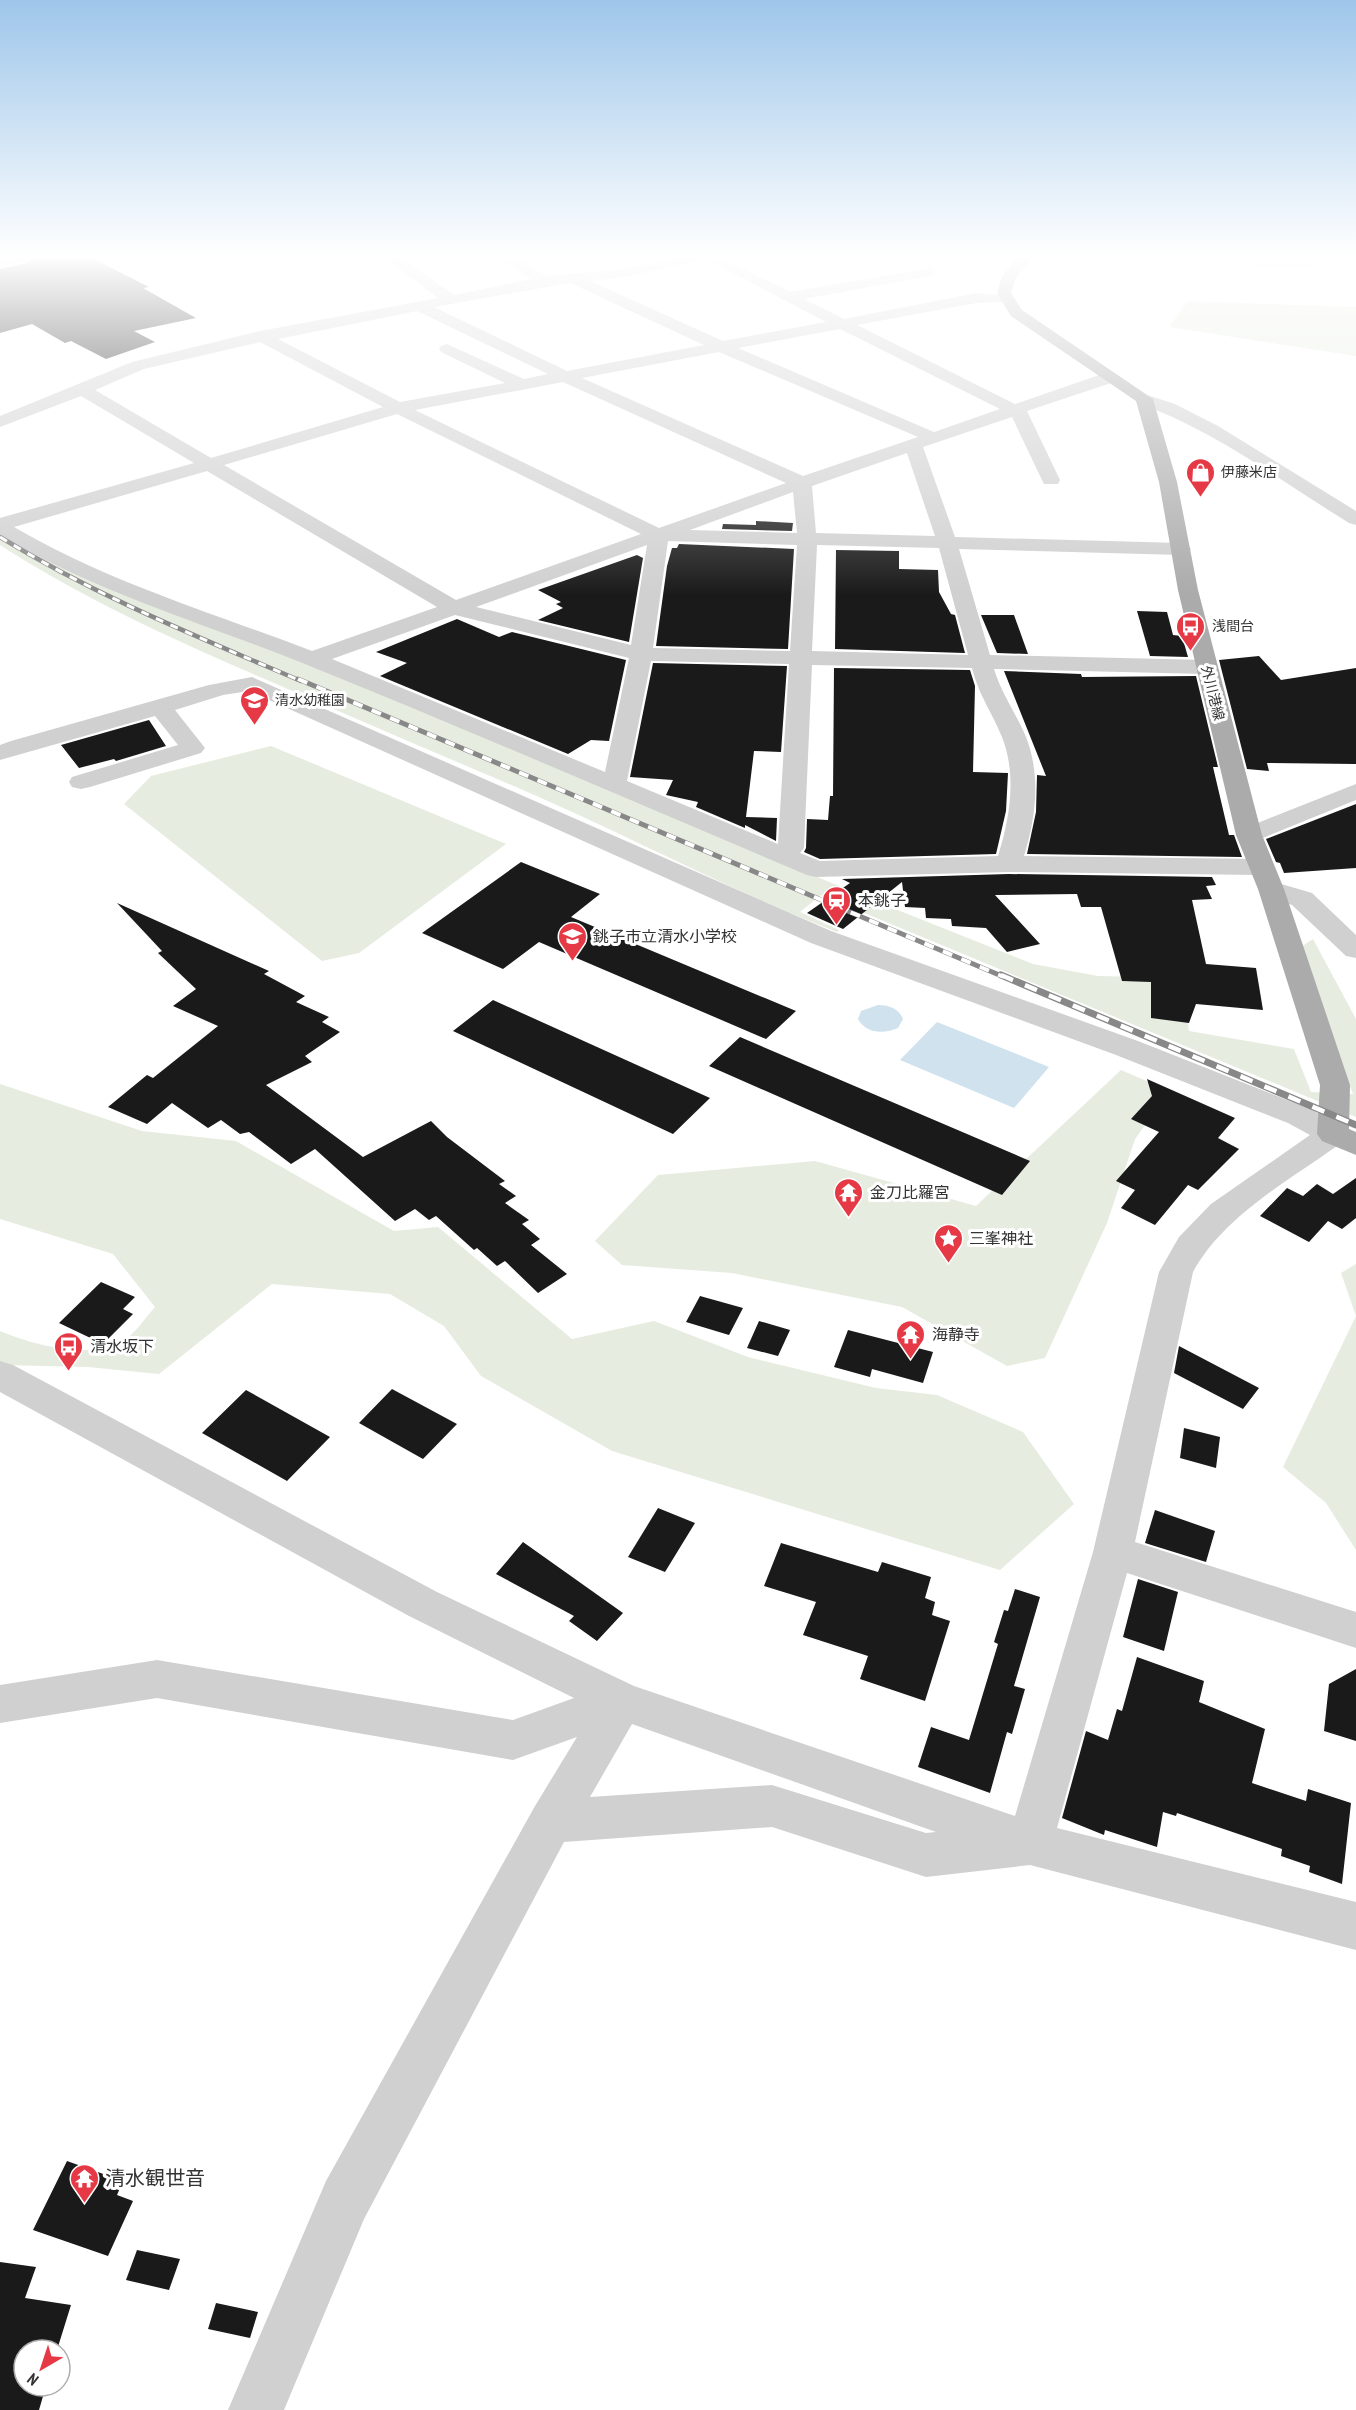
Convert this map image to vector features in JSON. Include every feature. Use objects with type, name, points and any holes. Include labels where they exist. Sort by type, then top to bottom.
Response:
[{"type":"main road","points":[[1102,370],[1144,399]]},
{"type":"main road","name":"外川港線","points":[[1144,399],[1168,482],[1206,668],[1249,835],[1266,878],[1335,1085],[1345,1139]]},
{"type":"street","points":[[0,422],[42,407],[125,370]]},
{"type":"street","points":[[326,370],[659,535],[1180,549]]},
{"type":"street","points":[[492,370],[519,383]]},
{"type":"street","points":[[553,370],[802,483]]},
{"type":"street","points":[[0,525],[32,518],[398,408],[587,370]]},
{"type":"street","points":[[773,370],[924,442]]},
{"type":"street","points":[[936,370],[1021,415],[1051,480]]},
{"type":"street","points":[[312,659],[802,483],[1111,376]]},
{"type":"street","points":[[81,389],[212,463],[456,609],[641,654],[801,656],[1206,668]]},
{"type":"street","points":[[1144,399],[1169,408],[1212,430],[1356,519]]},
{"type":"street","points":[[924,442],[947,543],[983,661],[990,693],[1014,737],[1023,776],[1021,825],[1009,864]]},
{"type":"street","points":[[785,855],[791,848],[807,538],[802,483]]},
{"type":"street","points":[[0,525],[34,547],[113,583],[312,659],[816,869],[1009,864],[1266,878],[1302,899],[1356,950]]},
{"type":"street","points":[[614,786],[641,654],[659,535]]},
{"type":"street","points":[[0,753],[35,741],[161,708],[233,685],[252,684],[821,937],[1127,1048],[1299,1116],[1345,1139]]},
{"type":"street","points":[[81,782],[193,748],[161,708]]},
{"type":"street","points":[[1249,835],[1356,792]]},
{"type":"street","points":[[1030,1843],[1113,1552],[1176,1272],[1191,1245],[1223,1212],[1345,1139]]},
{"type":"street","points":[[0,1375],[423,1604],[622,1701],[1030,1843],[1356,1926]]},
{"type":"street","points":[[1113,1552],[1356,1630]]},
{"type":"street","points":[[0,1704],[157,1679],[513,1740],[622,1701]]},
{"type":"street","points":[[256,2410],[345,2200],[551,1821],[622,1701]]},
{"type":"street","points":[[551,1821],[772,1806],[926,1855],[1030,1843]]},
{"type":"shaded area","points":[[0,540],[427,712],[865,897],[1033,964],[1098,976],[1183,978],[1189,1031],[1294,1049],[1311,1092],[1353,1094],[1298,949],[1313,939],[1356,1019],[1356,1117],[821,895],[800,912],[839,930],[837,932],[796,916],[556,805],[160,632],[95,600],[31,564],[0,545]]},
{"type":"shaded area","points":[[271,746],[506,844],[359,953],[322,961],[124,804],[151,776]]},
{"type":"shaded area","points":[[1121,1070],[1170,1091],[1135,1139],[1107,1223],[1045,1358],[1007,1366],[902,1307],[732,1273],[622,1265],[595,1241],[658,1175],[815,1161],[976,1206]]},
{"type":"shaded area","points":[[0,1084],[142,1131],[236,1141],[394,1231],[438,1227],[572,1339],[654,1321],[748,1357],[876,1388],[937,1395],[1023,1432],[1074,1504],[1000,1570],[612,1451],[481,1376],[444,1326],[390,1294],[272,1284],[159,1374],[88,1367],[0,1365],[0,1331],[46,1346],[81,1350],[98,1349],[114,1345],[127,1338],[155,1307],[113,1254],[0,1219]]},
{"type":"shaded area","points":[[1356,1264],[1356,1316],[1341,1273]]},
{"type":"shaded area","points":[[1356,1316],[1356,1550],[1326,1503],[1283,1467]]},
{"type":"water","points":[[878,1005],[899,1012],[903,1019],[898,1028],[876,1031],[861,1024],[858,1019],[861,1011]]},
{"type":"water","points":[[937,1022],[1049,1067],[1014,1108],[900,1060]]},
{"type":"building","points":[[756,521],[793,523],[792,531],[722,529],[723,524],[756,525]]},
{"type":"building","points":[[679,544],[794,549],[788,649],[656,646],[667,566],[672,548],[677,548]]},
{"type":"building","points":[[836,550],[899,551],[899,569],[938,570],[939,592],[951,614],[955,615],[965,653],[835,649]]},
{"type":"building","points":[[637,555],[643,558],[629,642],[538,620],[563,608],[556,604],[561,602],[538,590]]},
{"type":"building","points":[[1137,611],[1167,612],[1173,635],[1182,636],[1188,657],[1150,656]]},
{"type":"building","points":[[981,615],[1014,615],[1028,654],[997,653]]},
{"type":"building","points":[[457,619],[499,637],[512,632],[626,660],[609,741],[591,740],[568,754],[380,676],[407,663],[376,652]]},
{"type":"building","points":[[1259,656],[1281,680],[1356,668],[1356,764],[1267,763],[1269,771],[1247,769],[1219,660]]},
{"type":"building","points":[[653,663],[787,666],[781,752],[754,751],[746,817],[777,818],[776,841],[745,825],[745,828],[696,807],[698,802],[666,795],[673,780],[630,777]]},
{"type":"building","points":[[834,668],[970,670],[975,686],[973,772],[1008,773],[1006,811],[996,854],[820,859],[804,852],[807,819],[828,820],[830,796],[833,796]]},
{"type":"building","points":[[1004,671],[1081,674],[1082,677],[1196,676],[1218,767],[1213,767],[1229,835],[1234,835],[1242,857],[1027,854],[1036,812],[1037,775],[1046,776]]},
{"type":"building","points":[[149,720],[166,746],[116,761],[114,759],[79,768],[61,745]]},
{"type":"building","points":[[1356,804],[1356,868],[1284,873],[1280,863],[1276,862],[1266,839]]},
{"type":"building","points":[[521,862],[600,894],[571,917],[796,1011],[766,1039],[539,942],[503,969],[422,933]]},
{"type":"building","points":[[1009,874],[1212,877],[1216,885],[1206,886],[1212,899],[1192,900],[1206,964],[1256,968],[1263,1010],[1196,1004],[1189,1023],[1151,1018],[1151,982],[1122,981],[1101,907],[1081,907],[1077,894],[995,895],[1040,944],[1007,952],[986,928],[952,926],[951,919],[926,918],[925,908],[905,907],[902,882],[843,929],[807,913],[850,883],[842,879]]},
{"type":"building","points":[[117,903],[269,971],[264,974],[305,996],[296,1002],[329,1017],[322,1022],[340,1032],[305,1056],[312,1062],[266,1085],[363,1157],[431,1121],[447,1137],[505,1181],[499,1184],[516,1196],[505,1203],[529,1220],[522,1224],[540,1239],[531,1245],[567,1274],[538,1293],[505,1261],[497,1266],[477,1248],[474,1250],[436,1216],[429,1220],[415,1209],[395,1221],[315,1149],[291,1164],[249,1132],[240,1134],[221,1120],[208,1128],[172,1103],[147,1124],[108,1107],[147,1075],[153,1078],[218,1026],[173,1006],[196,989],[158,953],[162,951]]},
{"type":"building","points":[[493,1000],[710,1098],[673,1134],[453,1031]]},
{"type":"building","points":[[740,1037],[1030,1161],[1002,1195],[709,1066]]},
{"type":"building","points":[[1147,1079],[1235,1118],[1218,1138],[1239,1149],[1198,1190],[1188,1185],[1155,1225],[1121,1208],[1135,1190],[1116,1181],[1159,1132],[1131,1119],[1152,1096]]},
{"type":"building","points":[[1356,1178],[1356,1218],[1342,1229],[1328,1221],[1309,1242],[1260,1216],[1287,1188],[1303,1196],[1317,1184],[1333,1194]]},
{"type":"building","points":[[101,1282],[135,1297],[123,1309],[133,1314],[103,1344],[59,1323]]},
{"type":"building","points":[[700,1296],[743,1308],[729,1335],[686,1322]]},
{"type":"building","points":[[759,1321],[790,1330],[778,1356],[747,1348]]},
{"type":"building","points":[[848,1330],[933,1352],[923,1383],[872,1369],[870,1377],[834,1367]]},
{"type":"building","points":[[1179,1346],[1259,1388],[1243,1409],[1174,1373]]},
{"type":"building","points":[[392,1389],[457,1424],[423,1459],[359,1423]]},
{"type":"building","points":[[246,1390],[330,1437],[287,1481],[202,1433]]},
{"type":"building","points":[[1184,1428],[1220,1437],[1216,1468],[1180,1458]]},
{"type":"building","points":[[658,1508],[695,1523],[665,1572],[628,1557]]},
{"type":"building","points":[[1155,1510],[1215,1531],[1206,1562],[1145,1543]]},
{"type":"building","points":[[523,1542],[623,1613],[597,1641],[569,1621],[574,1616],[496,1574]]},
{"type":"building","points":[[781,1543],[878,1572],[882,1562],[931,1577],[925,1598],[935,1602],[932,1615],[950,1621],[925,1701],[860,1679],[868,1656],[803,1635],[816,1602],[764,1586]]},
{"type":"building","points":[[1138,1579],[1178,1592],[1164,1651],[1123,1637]]},
{"type":"building","points":[[1015,1589],[1040,1597],[1014,1686],[1025,1689],[1012,1734],[1007,1732],[990,1793],[918,1767],[931,1727],[969,1740],[998,1644],[994,1642],[1004,1610],[1008,1611]]},
{"type":"building","points":[[1137,1657],[1204,1681],[1199,1702],[1265,1729],[1252,1783],[1306,1801],[1308,1789],[1351,1803],[1342,1884],[1309,1872],[1310,1866],[1281,1856],[1282,1849],[1177,1813],[1176,1816],[1163,1812],[1157,1847],[1105,1830],[1104,1835],[1062,1818],[1086,1731],[1108,1740],[1117,1709],[1122,1711]]},
{"type":"building","points":[[1356,1669],[1356,1741],[1324,1731],[1329,1684]]},
{"type":"building","points":[[67,2161],[123,2181],[117,2195],[133,2201],[108,2256],[33,2230]]},
{"type":"building","points":[[137,2250],[180,2259],[169,2290],[126,2280]]},
{"type":"building","points":[[0,2262],[36,2267],[25,2298],[71,2305],[61,2338],[12,2338],[12,2398],[42,2398],[39,2410],[0,2410]]},
{"type":"building","points":[[216,2303],[258,2312],[250,2338],[208,2329]]},
{"type":"railway","points":[[0,537],[111,597],[301,681]]},
{"type":"railway","points":[[298,679],[1004,977]]},
{"type":"railway","points":[[1001,975],[1356,1125]]},
{"type":"place","name":"伊藤米店","points":[[1200,498]]},
{"type":"place","name":"浅間台","points":[[1191,652]]},
{"type":"place","name":"清水幼稚園","points":[[254,726]]},
{"type":"place","name":"本銚子","points":[[837,926]]},
{"type":"place","name":"銚子市立清水小学校","points":[[572,962]]},
{"type":"place","name":"金刀比羅宮","points":[[849,1218]]},
{"type":"place","name":"三峯神社","points":[[948,1264]]},
{"type":"place","name":"海静寺","points":[[911,1360]]},
{"type":"place","name":"清水坂下","points":[[69,1372]]},
{"type":"place","name":"清水観世音","points":[[84,2204]]}]
